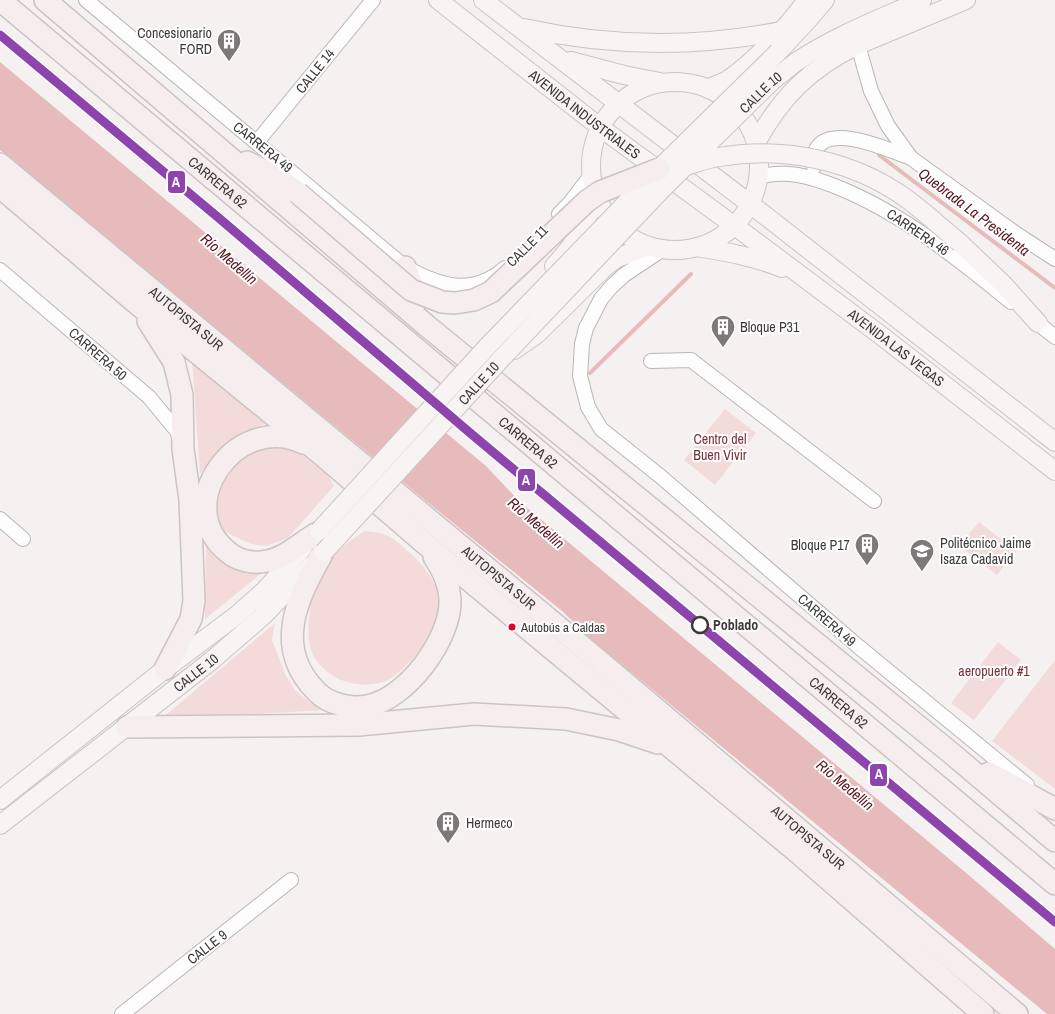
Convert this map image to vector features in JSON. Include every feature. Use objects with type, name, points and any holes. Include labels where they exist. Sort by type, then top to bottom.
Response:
[{"type":"highway","name":"CARRERA 62","points":[[0,0],[1055,884]]},
{"type":"highway","name":"CARRERA 62","points":[[45,0],[427,326],[951,753],[1055,841]]},
{"type":"highway","points":[[218,148],[278,178],[412,290],[442,302],[455,303],[474,300],[491,292],[587,201],[600,192],[659,169]]},
{"type":"highway","name":"AUTOPISTA SUR","points":[[0,164],[597,659],[1017,1014]]},
{"type":"highway","name":"AUTOPISTA SUR","points":[[2,188],[135,302],[321,454],[423,542],[796,851],[984,1014]]},
{"type":"highway","points":[[405,267],[427,326]]},
{"type":"highway","points":[[135,302],[174,362],[182,395],[183,449],[190,500],[194,601],[191,619],[165,669]]},
{"type":"highway","points":[[320,543],[268,561],[249,562],[233,556],[219,546],[210,531],[206,515],[210,482],[219,466],[232,452],[248,442],[268,436],[285,436],[301,442],[321,454]]},
{"type":"highway","points":[[320,543],[296,610],[293,636],[296,661],[305,680],[321,696],[344,706],[367,706],[388,698],[408,683],[425,664],[439,641],[447,621],[450,600],[447,579],[423,542]]},
{"type":"highway","points":[[127,727],[359,725],[474,714],[566,719],[619,730],[670,747]]},
{"type":"highway","points":[[951,753],[1055,809]]},
{"type":"main road","name":"AVENIDA INDUSTRIALES","points":[[438,0],[601,128],[734,225]]},
{"type":"main road","points":[[483,0],[750,204]]},
{"type":"main road","points":[[708,89],[728,79],[758,54],[781,31],[807,0]]},
{"type":"main road","name":"CALLE 10","points":[[0,825],[211,661],[263,616],[320,543],[486,348],[659,169],[778,52],[825,0]]},
{"type":"main road","name":"CALLE 10","points":[[0,800],[165,669],[237,615],[320,543],[501,359],[685,166],[772,81],[813,51],[922,0]]},
{"type":"main road","points":[[756,143],[767,123],[791,92],[812,72],[858,45],[966,0]]},
{"type":"main road","points":[[519,27],[585,39],[641,44],[699,42],[756,36],[781,31]]},
{"type":"main road","points":[[758,54],[761,67],[768,79],[778,88],[791,92]]},
{"type":"main road","points":[[559,58],[624,76],[668,83],[688,83],[708,89],[729,102],[746,120],[756,143],[759,160],[758,176],[756,190],[750,204],[734,225],[717,239],[698,247],[680,250],[656,248],[630,238],[615,225],[603,209],[593,183]]},
{"type":"main road","points":[[486,348],[506,316],[570,249],[582,230],[592,208],[593,151],[601,128],[609,115],[619,104],[642,89],[668,83]]},
{"type":"main road","points":[[685,166],[717,157],[750,153],[784,154],[817,159],[849,168],[879,182],[908,200],[960,243],[1004,285],[1038,323]]},
{"type":"main road","name":"AVENIDA LAS VEGAS","points":[[750,204],[1055,442]]},
{"type":"main road","name":"AVENIDA LAS VEGAS","points":[[734,225],[883,337],[1055,471]]},
{"type":"main road","points":[[698,247],[739,254],[767,262],[804,277]]},
{"type":"main road","points":[[501,359],[529,341],[605,267],[618,258],[656,248]]},
{"type":"street","name":"CARRERA 49","points":[[86,0],[405,267],[425,278],[445,284]]},
{"type":"street","name":"CALLE 14","points":[[257,142],[373,0]]},
{"type":"street","points":[[858,45],[871,91],[888,126],[911,158]]},
{"type":"street","points":[[826,183],[815,170],[814,157],[819,146],[829,138],[844,137],[858,139],[911,158],[1055,260]]},
{"type":"street","name":"CARRERA 46","points":[[758,176],[788,174],[826,183],[860,197],[895,216],[954,256],[1055,337]]},
{"type":"street","name":"CALLE 11","points":[[445,284],[461,287],[480,284],[496,276],[593,183]]},
{"type":"street","name":"CARRERA 49","points":[[656,248],[611,287],[601,299],[586,328],[582,344],[580,376],[588,407],[601,429],[660,476],[858,646],[1055,809]]},
{"type":"street","name":"CARRERA 50","points":[[0,270],[149,398],[178,431],[183,449]]},
{"type":"street","points":[[651,361],[691,360],[874,501]]},
{"type":"street","points":[[0,519],[23,539]]},
{"type":"street","name":"CALLE 9","points":[[122,1014],[291,880]]},
{"type":"green space","points":[[192,360],[268,422],[230,442],[200,474]]},
{"type":"green space","name":"Centro del Buen Vivir","points":[[725,409],[756,433],[715,485],[684,460]]},
{"type":"green space","points":[[263,444],[299,449],[326,470],[334,486],[288,538],[267,546],[251,544],[223,530],[219,524],[214,503],[215,488],[230,467]]},
{"type":"green space","points":[[979,522],[1016,551],[997,575],[959,546]]},
{"type":"green space","points":[[365,531],[380,533],[390,537],[416,559],[434,583],[440,605],[435,628],[426,643],[413,658],[400,672],[388,680],[368,685],[346,682],[333,676],[323,668],[314,657],[310,648],[308,626],[315,589],[323,570],[342,548]]},
{"type":"green space","points":[[206,545],[221,555],[273,564],[205,619]]},
{"type":"green space","points":[[275,623],[272,640],[286,676],[295,690],[308,701],[326,710],[161,719]]},
{"type":"green space","name":"aeropuerto #1","points":[[998,642],[1021,660],[974,720],[951,703]]},
{"type":"green space","points":[[1055,660],[1055,789],[992,741]]},
{"type":"water","name":"Río Medellín","points":[[0,62],[486,466],[520,502],[1055,949],[1055,1014],[1047,1014],[592,640],[562,611],[0,150]]},
{"type":"waterway","name":"Quebrada La Presidenta","points":[[879,155],[1055,288]]},
{"type":"waterway","name":"Quebrada La Presidenta","points":[[590,373],[691,274]]},
{"type":"transit line","name":"A","points":[[0,35],[220,219],[469,432],[1055,922]]},
{"type":"place","name":"Concesionario FORD","points":[[229,62]]},
{"type":"place","name":"Bloque P31","points":[[723,348]]},
{"type":"place","name":"Bloque P17","points":[[867,566]]},
{"type":"place","name":"Politécnico Jaime Isaza Cadavid","points":[[922,572]]},
{"type":"place","name":"Poblado","points":[[700,625]]},
{"type":"place","name":"Autobús a Caldas","points":[[512,627]]},
{"type":"place","name":"Hermeco","points":[[448,844]]}]
